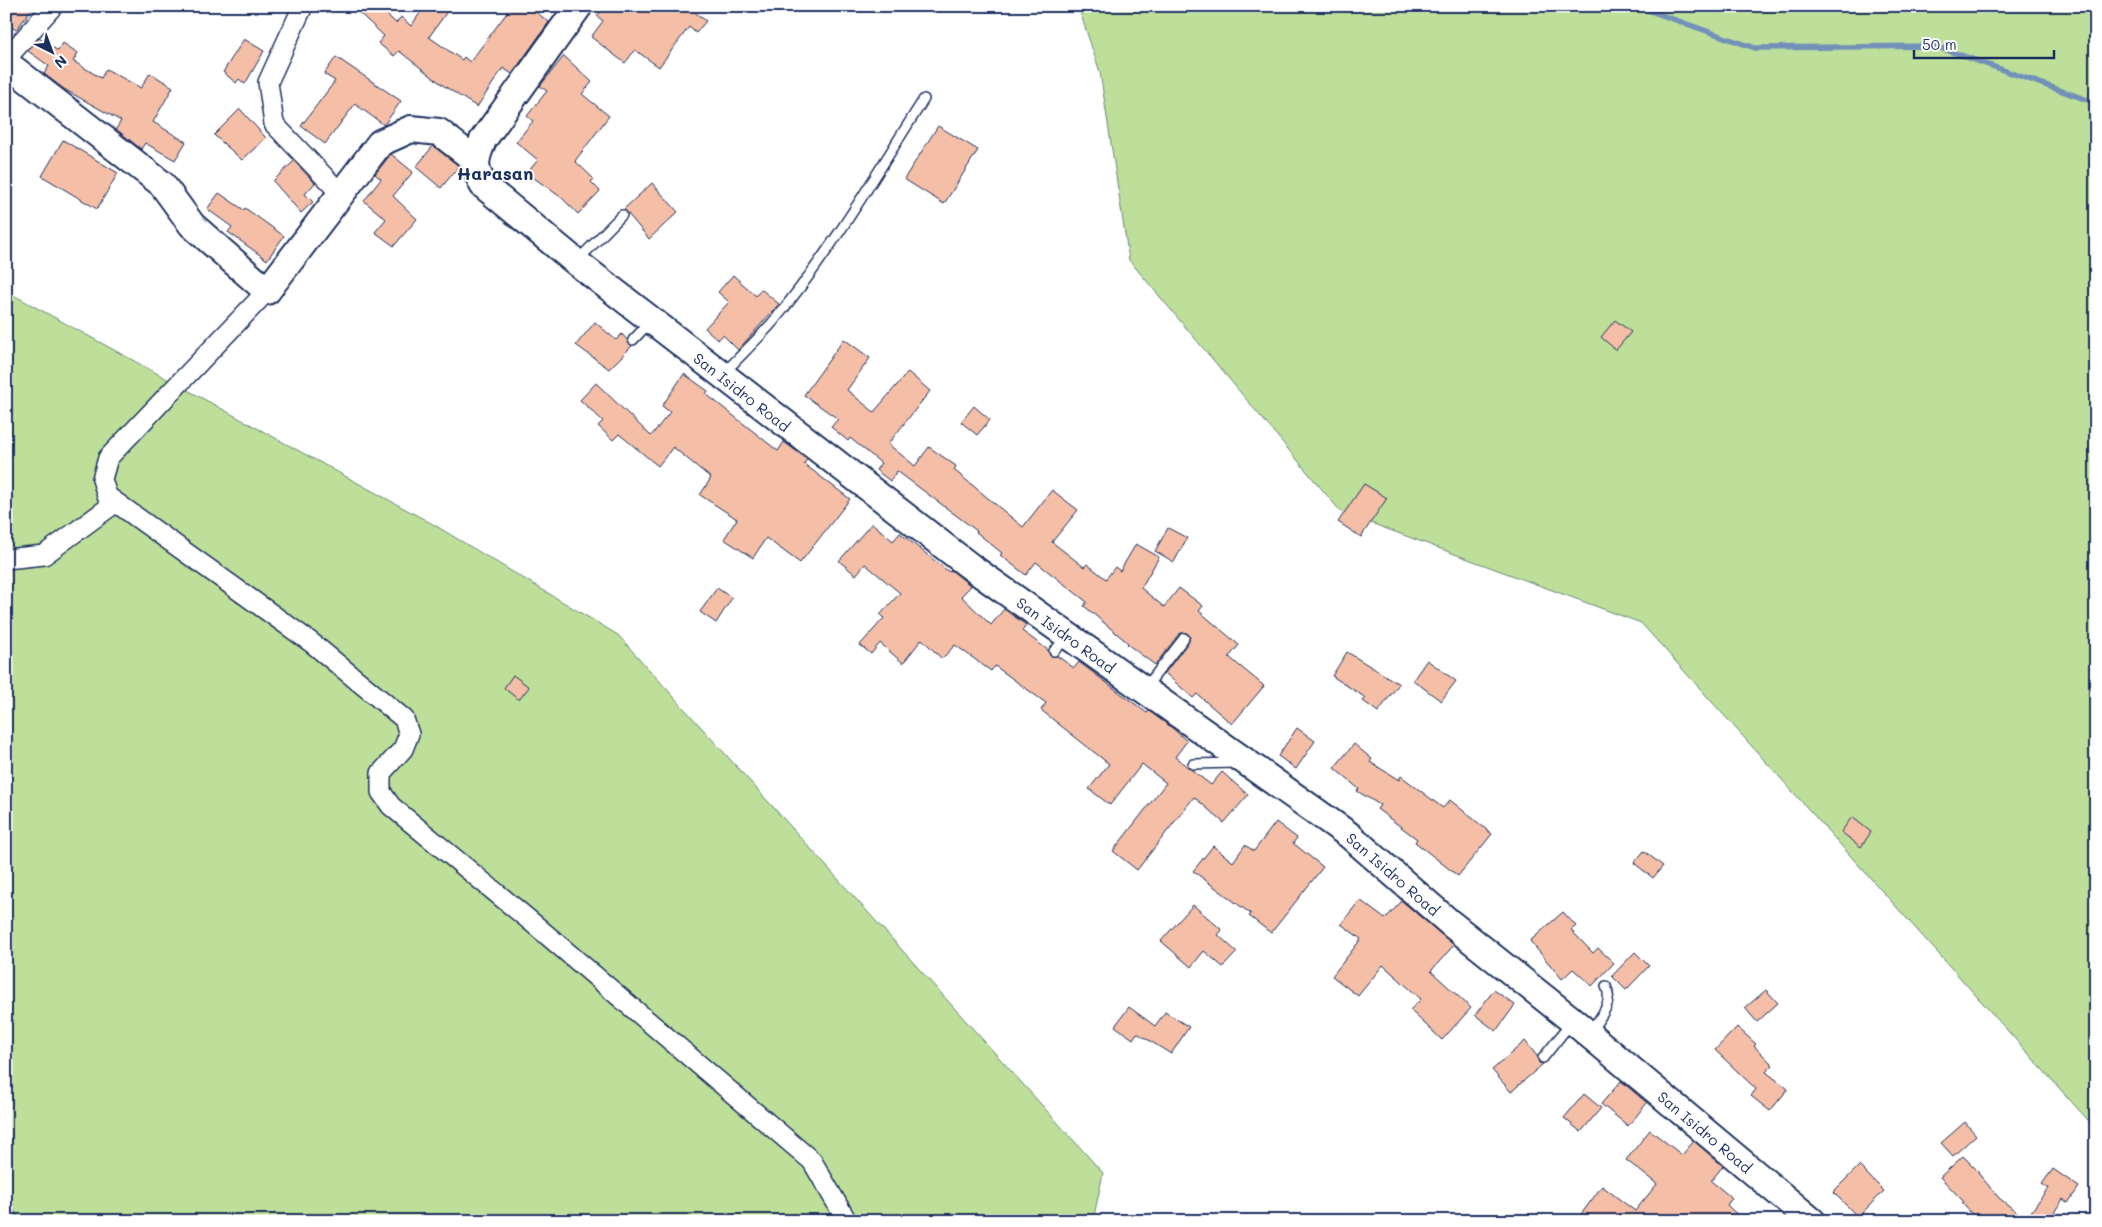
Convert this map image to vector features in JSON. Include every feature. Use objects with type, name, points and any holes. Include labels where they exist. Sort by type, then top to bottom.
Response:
[{"type":"street","points":[[6,58],[53,6]]},
{"type":"street","points":[[303,6],[268,82],[274,124],[341,194]]},
{"type":"street","points":[[579,6],[483,140],[475,160],[439,132],[411,129],[380,143],[267,291],[108,458],[102,479],[107,496],[115,503],[312,642],[404,719],[409,734],[404,749],[381,773],[381,792],[391,806],[534,924],[812,1162],[847,1221]]},
{"type":"street","points":[[6,63],[162,184],[192,225],[267,291]]},
{"type":"street","name":"San Isidro Road","points":[[475,160],[476,171],[483,185],[576,262],[721,376],[971,567],[1062,644],[1143,691],[1349,835],[1450,923],[1580,1028],[1812,1221]]},
{"type":"street","points":[[6,559],[44,555],[115,503]]},
{"type":"lane","points":[[721,376],[771,324],[790,300],[827,249],[924,99]]},
{"type":"lane","points":[[576,262],[622,215]]},
{"type":"lane","points":[[633,340],[651,321]]},
{"type":"lane","points":[[1143,691],[1184,638]]},
{"type":"lane","points":[[1193,764],[1246,763]]},
{"type":"lane","points":[[1543,1058],[1609,1004],[1610,995],[1606,986]]},
{"type":"green space","points":[[1078,6],[2096,6],[2096,1129],[1641,623],[1341,512],[1129,260],[1100,72]]},
{"type":"green space","points":[[6,291],[431,523],[618,635],[1103,1173],[1093,1221],[6,1221]]},
{"type":"building","points":[[6,6],[34,6],[16,30],[6,23]]},
{"type":"building","points":[[352,6],[377,6],[396,23],[401,17],[411,26],[425,6],[451,6],[429,37],[462,60],[464,57],[470,62],[512,6],[528,6],[549,22],[512,74],[503,68],[477,107],[444,86],[399,51],[394,56],[378,43],[384,36]]},
{"type":"building","points":[[605,6],[687,6],[706,21],[696,33],[689,27],[659,67],[635,50],[625,63],[591,37],[603,21],[597,16]]},
{"type":"building","points":[[39,38],[58,51],[63,43],[78,53],[73,61],[101,78],[106,69],[141,88],[150,73],[173,87],[153,122],[186,142],[175,160],[145,143],[141,149],[116,129],[121,121],[64,89],[44,74],[49,66],[28,51]]},
{"type":"building","points":[[244,39],[264,51],[245,84],[239,79],[236,83],[223,72]]},
{"type":"building","points":[[564,56],[592,82],[582,94],[609,116],[575,161],[594,179],[591,182],[600,191],[578,214],[562,198],[527,173],[538,160],[516,142],[533,121],[527,116],[547,91],[540,86]]},
{"type":"building","points":[[336,57],[401,101],[384,125],[355,104],[325,144],[301,126],[335,81],[324,74]]},
{"type":"building","points":[[240,109],[266,138],[242,160],[214,135]]},
{"type":"building","points":[[938,126],[978,150],[944,204],[904,179]]},
{"type":"building","points":[[63,140],[118,173],[97,209],[42,176]]},
{"type":"building","points":[[433,146],[459,166],[441,188],[416,167]]},
{"type":"building","points":[[391,154],[413,172],[393,196],[417,219],[394,246],[375,232],[386,219],[364,201],[381,179],[375,174]]},
{"type":"building","points":[[294,161],[315,183],[305,194],[313,202],[301,213],[273,181]]},
{"type":"building","points":[[652,183],[678,212],[649,239],[624,209]]},
{"type":"building","points":[[219,193],[244,210],[245,208],[284,236],[267,260],[228,232],[232,227],[207,209]]},
{"type":"building","points":[[733,275],[756,296],[761,289],[779,304],[738,350],[723,335],[718,340],[705,328],[729,302],[718,292]]},
{"type":"building","points":[[1615,320],[1631,332],[1616,350],[1601,337]]},
{"type":"building","points":[[595,322],[616,340],[622,334],[632,346],[609,369],[576,345]]},
{"type":"building","points":[[844,339],[870,358],[847,390],[874,412],[908,372],[930,391],[888,444],[915,466],[929,447],[956,466],[954,470],[1023,527],[1052,490],[1078,510],[1052,542],[1084,567],[1087,564],[1106,579],[1115,567],[1120,571],[1136,544],[1159,557],[1141,588],[1164,607],[1179,588],[1203,606],[1199,611],[1239,645],[1229,657],[1264,686],[1232,724],[1197,694],[1193,698],[1165,673],[1189,641],[1190,636],[1187,633],[1179,634],[1155,665],[1127,644],[1084,606],[1087,602],[1036,562],[1026,575],[1000,555],[1002,553],[977,531],[897,471],[890,481],[876,470],[881,463],[850,438],[848,441],[831,427],[838,419],[804,395]]},
{"type":"building","points":[[684,374],[708,391],[706,394],[778,451],[784,442],[807,459],[804,464],[850,499],[800,563],[766,538],[753,558],[724,539],[737,519],[700,495],[711,478],[673,447],[658,466],[619,434],[613,440],[598,426],[603,421],[580,400],[596,383],[651,436],[670,412],[662,406]]},
{"type":"building","points":[[974,406],[990,420],[977,435],[961,422]]},
{"type":"building","points":[[1364,484],[1387,498],[1361,537],[1338,522]]},
{"type":"building","points":[[872,523],[893,541],[900,533],[949,572],[951,570],[971,586],[961,596],[991,625],[1004,609],[1026,625],[1022,631],[1048,650],[1050,656],[1057,656],[1074,668],[1079,662],[1147,713],[1149,711],[1171,727],[1187,741],[1175,757],[1211,785],[1222,772],[1248,795],[1224,823],[1194,797],[1137,870],[1113,851],[1166,783],[1142,764],[1110,805],[1089,789],[1109,764],[1041,710],[1046,703],[995,666],[991,671],[955,645],[942,659],[922,639],[903,663],[880,643],[871,654],[860,645],[884,618],[880,615],[900,593],[865,564],[856,575],[839,561]]},
{"type":"building","points":[[1168,528],[1187,538],[1174,562],[1155,551]]},
{"type":"building","points":[[717,588],[732,598],[716,623],[700,612]]},
{"type":"building","points":[[1347,652],[1399,684],[1378,712],[1363,701],[1366,698],[1332,676]]},
{"type":"building","points":[[1427,660],[1456,681],[1441,701],[1413,680]]},
{"type":"building","points":[[513,675],[529,687],[519,700],[504,688]]},
{"type":"building","points":[[1297,728],[1315,741],[1296,769],[1278,756]]},
{"type":"building","points":[[1354,744],[1372,759],[1370,762],[1399,780],[1401,776],[1443,808],[1450,800],[1492,834],[1458,876],[1415,842],[1417,839],[1377,809],[1380,805],[1357,791],[1359,789],[1334,768]]},
{"type":"building","points":[[1852,817],[1871,832],[1861,847],[1841,832]]},
{"type":"building","points":[[1276,822],[1297,838],[1293,843],[1323,867],[1271,933],[1249,916],[1251,914],[1193,871],[1213,846],[1233,862],[1245,845],[1254,851]]},
{"type":"building","points":[[1644,851],[1663,866],[1653,878],[1634,863]]},
{"type":"building","points":[[1360,900],[1385,919],[1402,901],[1454,945],[1431,971],[1471,1008],[1442,1040],[1410,1010],[1421,999],[1383,965],[1358,996],[1332,976],[1361,939],[1341,924]]},
{"type":"building","points":[[1193,905],[1222,930],[1218,935],[1237,952],[1223,967],[1204,951],[1191,967],[1161,941]]},
{"type":"building","points":[[1563,912],[1576,926],[1571,930],[1593,953],[1598,948],[1614,963],[1592,986],[1573,969],[1562,979],[1530,941]]},
{"type":"building","points":[[1635,952],[1649,966],[1626,990],[1612,976]]},
{"type":"building","points":[[1494,990],[1515,1005],[1496,1031],[1475,1015]]},
{"type":"building","points":[[1766,990],[1778,1003],[1757,1022],[1745,1008]]},
{"type":"building","points":[[1129,1007],[1155,1026],[1165,1012],[1189,1027],[1171,1054],[1137,1033],[1133,1039],[1115,1026]]},
{"type":"building","points":[[1737,1027],[1756,1044],[1754,1046],[1773,1065],[1766,1072],[1788,1089],[1770,1111],[1751,1096],[1756,1089],[1715,1050]]},
{"type":"building","points":[[1525,1041],[1537,1056],[1539,1063],[1543,1064],[1511,1092],[1492,1070]]},
{"type":"building","points":[[1621,1081],[1647,1103],[1628,1126],[1601,1104]]},
{"type":"building","points":[[1584,1094],[1601,1108],[1581,1132],[1564,1118]]},
{"type":"building","points":[[1965,1122],[1976,1135],[1953,1156],[1941,1143]]},
{"type":"building","points":[[1650,1130],[1682,1155],[1694,1141],[1723,1166],[1711,1181],[1732,1198],[1727,1205],[1744,1221],[1576,1221],[1602,1186],[1635,1211],[1657,1184],[1626,1160]]},
{"type":"building","points":[[1963,1156],[1979,1172],[1999,1198],[2026,1219],[2048,1188],[2042,1184],[2053,1169],[2079,1187],[2068,1203],[2063,1199],[2048,1221],[1978,1221],[1962,1203],[1964,1202],[1940,1177]]},
{"type":"building","points":[[1859,1166],[1884,1191],[1858,1217],[1833,1192]]},
{"type":"waterway","points":[[1636,6],[1755,48],[1935,46],[2096,103]]},
{"type":"waterway","points":[[6,1203],[19,1221]]},
{"type":"district","name":"Harasan","points":[[495,173]]}]
